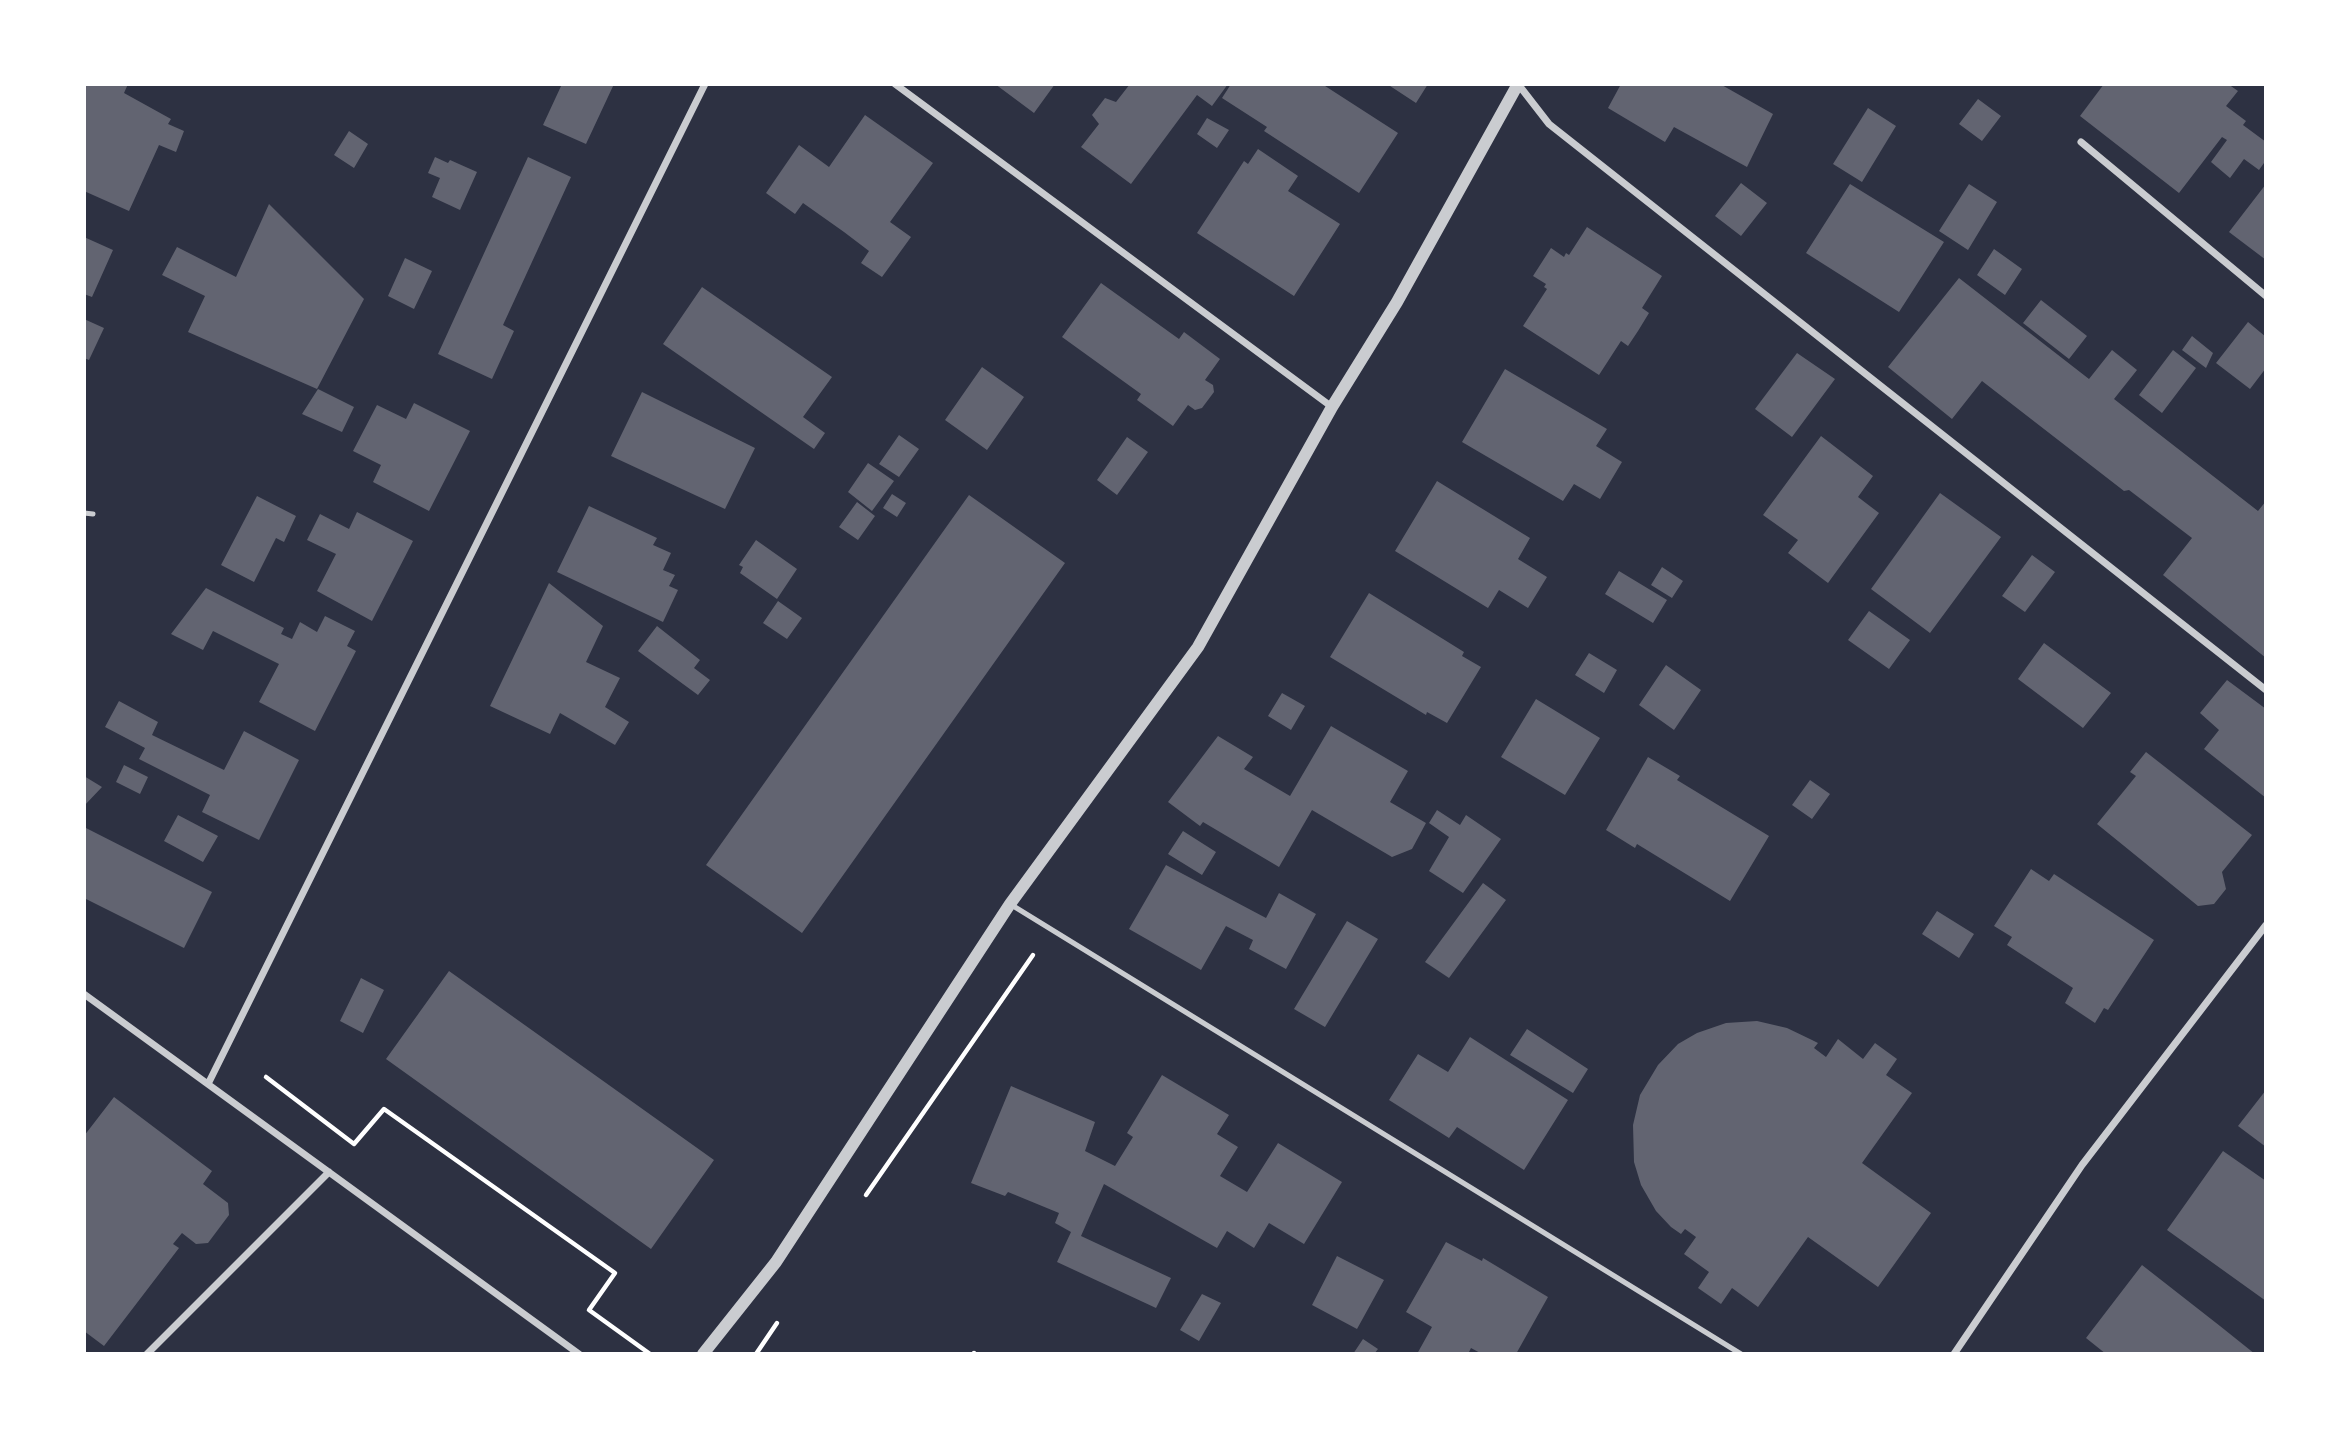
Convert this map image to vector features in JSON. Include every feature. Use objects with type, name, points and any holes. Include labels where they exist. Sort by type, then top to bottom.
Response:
[{"type":"street","points":[[209,1082],[705,84]]},
{"type":"street","points":[[895,84],[1332,407]]},
{"type":"street","points":[[703,1354],[776,1262],[1010,904],[1198,647],[1332,407],[1397,302],[1518,84],[1549,124],[2266,690]]},
{"type":"street","points":[[2081,142],[2266,296]]},
{"type":"street","points":[[1954,1354],[2082,1165],[2266,925]]},
{"type":"street","points":[[84,994],[209,1082],[579,1354]]},
{"type":"street","points":[[147,1354],[329,1172]]},
{"type":"lane","points":[[84,513],[93,514]]},
{"type":"lane","points":[[1010,904],[1741,1354]]},
{"type":"path","points":[[864,1199],[1051,930]]},
{"type":"path","points":[[265,1077],[354,1144],[384,1108],[615,1273],[589,1310],[650,1354]]},
{"type":"path","points":[[755,1354],[778,1321]]},
{"type":"building","points":[[84,84],[128,84],[124,93],[171,119],[168,124],[184,131],[176,152],[159,145],[129,211],[84,191]]},
{"type":"building","points":[[562,84],[614,84],[586,144],[543,125]]},
{"type":"building","points":[[995,84],[1055,84],[1034,113]]},
{"type":"building","points":[[1130,84],[1228,84],[1212,106],[1197,95],[1131,184],[1081,147],[1099,124],[1092,115],[1105,98],[1116,102]]},
{"type":"building","points":[[1231,84],[1322,84],[1398,133],[1359,193],[1264,131],[1267,127],[1222,98]]},
{"type":"building","points":[[1387,84],[1428,84],[1416,103]]},
{"type":"building","points":[[1621,84],[1720,84],[1773,114],[1747,167],[1674,127],[1665,142],[1608,108]]},
{"type":"building","points":[[2104,84],[2228,84],[2238,91],[2226,106],[2246,121],[2243,125],[2266,142],[2266,165],[2264,163],[2259,170],[2244,159],[2230,178],[2211,162],[2227,140],[2222,137],[2179,193],[2080,116]]},
{"type":"building","points":[[1978,99],[2001,116],[1982,141],[1959,124]]},
{"type":"building","points":[[1868,108],[1896,126],[1862,182],[1833,164]]},
{"type":"building","points":[[865,115],[933,163],[890,222],[911,237],[882,277],[861,263],[869,251],[844,232],[803,203],[795,214],[766,193],[799,145],[829,167]]},
{"type":"building","points":[[1207,118],[1229,130],[1217,148],[1197,134]]},
{"type":"building","points":[[349,131],[368,144],[354,168],[334,155]]},
{"type":"building","points":[[1258,149],[1298,176],[1288,191],[1340,224],[1294,296],[1197,233],[1244,161],[1248,164]]},
{"type":"building","points":[[435,157],[448,163],[450,160],[477,172],[460,210],[432,197],[440,178],[428,173]]},
{"type":"building","points":[[528,157],[571,177],[503,325],[514,331],[492,379],[438,354]]},
{"type":"building","points":[[1741,183],[1767,203],[1741,236],[1715,216]]},
{"type":"building","points":[[1850,184],[1944,242],[1899,312],[1806,253]]},
{"type":"building","points":[[1969,184],[1997,202],[1968,250],[1939,231]]},
{"type":"building","points":[[2266,184],[2266,260],[2229,232]]},
{"type":"building","points":[[269,204],[364,299],[317,389],[188,332],[205,296],[162,275],[177,247],[236,277]]},
{"type":"building","points":[[1587,227],[1662,276],[1642,308],[1649,313],[1638,331],[1628,346],[1621,341],[1599,375],[1523,326],[1547,289],[1544,287],[1546,284],[1533,276],[1551,248],[1564,257],[1566,253],[1569,255]]},
{"type":"building","points":[[84,237],[113,250],[92,297],[84,294]]},
{"type":"building","points":[[1994,249],[2022,269],[2005,295],[1977,275]]},
{"type":"building","points":[[405,258],[432,271],[414,309],[388,296]]},
{"type":"building","points":[[1959,278],[2089,379],[2112,350],[2137,370],[2114,399],[2258,511],[2266,501],[2266,658],[2163,575],[2192,538],[2129,490],[2124,491],[1982,381],[1952,419],[1888,367]]},
{"type":"building","points":[[1101,283],[1179,339],[1184,332],[1220,359],[1205,380],[1213,385],[1214,392],[1202,408],[1195,410],[1188,405],[1173,426],[1137,400],[1141,394],[1062,337]]},
{"type":"building","points":[[702,287],[832,377],[803,417],[825,433],[814,449],[663,344]]},
{"type":"building","points":[[2041,300],[2087,336],[2069,359],[2023,323]]},
{"type":"building","points":[[84,319],[104,328],[89,360],[84,358]]},
{"type":"building","points":[[2248,322],[2266,337],[2266,368],[2250,389],[2216,363]]},
{"type":"building","points":[[2192,336],[2213,353],[2206,368],[2182,350]]},
{"type":"building","points":[[2173,350],[2196,368],[2162,413],[2139,395]]},
{"type":"building","points":[[1797,353],[1835,379],[1792,437],[1755,409]]},
{"type":"building","points":[[982,367],[1024,397],[987,450],[945,420]]},
{"type":"building","points":[[1505,369],[1607,429],[1596,446],[1622,462],[1600,499],[1574,484],[1563,501],[1462,442]]},
{"type":"building","points":[[318,389],[354,407],[342,432],[302,414]]},
{"type":"building","points":[[642,392],[755,448],[725,509],[611,456]]},
{"type":"building","points":[[414,403],[470,431],[429,511],[373,482],[381,465],[353,451],[377,405],[406,419]]},
{"type":"building","points":[[899,435],[919,449],[899,477],[879,464]]},
{"type":"building","points":[[1821,436],[1873,476],[1858,497],[1879,513],[1828,583],[1788,553],[1798,540],[1763,515]]},
{"type":"building","points":[[1127,437],[1148,452],[1117,495],[1097,480]]},
{"type":"building","points":[[868,463],[894,481],[872,511],[848,492]]},
{"type":"building","points":[[1437,481],[1530,538],[1518,559],[1547,577],[1528,608],[1499,590],[1488,608],[1395,551]]},
{"type":"building","points":[[1940,493],[2001,537],[1930,633],[1871,589]]},
{"type":"building","points":[[892,494],[906,503],[897,517],[883,508]]},
{"type":"building","points":[[969,495],[1065,563],[802,933],[706,865]]},
{"type":"building","points":[[257,496],[296,516],[284,542],[276,538],[254,582],[221,565]]},
{"type":"building","points":[[857,502],[875,516],[858,540],[839,527]]},
{"type":"building","points":[[589,506],[657,538],[653,545],[671,553],[663,570],[675,575],[669,586],[678,590],[663,622],[557,572]]},
{"type":"building","points":[[357,512],[413,541],[372,621],[317,591],[336,554],[307,540],[320,514],[349,529]]},
{"type":"building","points":[[756,540],[797,569],[777,599],[740,573],[743,567],[739,565]]},
{"type":"building","points":[[2032,555],[2055,572],[2025,612],[2002,596]]},
{"type":"building","points":[[1662,567],[1683,581],[1672,598],[1651,585]]},
{"type":"building","points":[[1619,571],[1667,600],[1653,623],[1605,594]]},
{"type":"building","points":[[549,583],[603,626],[586,662],[620,678],[605,707],[629,722],[615,745],[560,713],[550,734],[490,706]]},
{"type":"building","points":[[206,588],[284,628],[281,634],[292,639],[300,622],[317,632],[325,616],[355,631],[347,646],[356,651],[315,731],[259,702],[279,664],[213,631],[203,650],[171,634]]},
{"type":"building","points":[[1369,593],[1464,652],[1462,656],[1481,667],[1447,723],[1427,712],[1426,715],[1330,657]]},
{"type":"building","points":[[778,601],[802,618],[787,639],[763,623]]},
{"type":"building","points":[[1869,611],[1910,640],[1889,669],[1848,640]]},
{"type":"building","points":[[657,626],[700,660],[694,668],[710,680],[698,695],[638,651]]},
{"type":"building","points":[[2044,643],[2111,693],[2083,728],[2018,679]]},
{"type":"building","points":[[1589,653],[1617,670],[1604,693],[1575,675]]},
{"type":"building","points":[[1666,665],[1701,690],[1674,730],[1639,705]]},
{"type":"building","points":[[2227,680],[2266,709],[2266,798],[2204,749],[2219,730],[2200,713]]},
{"type":"building","points":[[1282,693],[1305,706],[1291,730],[1268,716]]},
{"type":"building","points":[[1536,699],[1600,738],[1565,795],[1501,757]]},
{"type":"building","points":[[119,701],[158,722],[152,735],[224,770],[244,731],[299,760],[259,840],[202,812],[210,795],[139,759],[145,748],[105,727]]},
{"type":"building","points":[[1331,726],[1408,771],[1390,802],[1426,823],[1412,849],[1392,857],[1312,810],[1279,867],[1203,822],[1200,826],[1168,802],[1218,736],[1253,757],[1244,769],[1290,796]]},
{"type":"building","points":[[2146,752],[2252,835],[2222,872],[2226,889],[2214,904],[2198,906],[2097,824],[2136,776],[2130,772]]},
{"type":"building","points":[[1648,757],[1680,776],[1677,780],[1769,836],[1730,901],[1637,844],[1635,848],[1606,830]]},
{"type":"building","points":[[124,765],[148,777],[140,794],[116,782]]},
{"type":"building","points":[[84,776],[102,787],[84,806]]},
{"type":"building","points":[[1810,780],[1830,794],[1812,819],[1792,805]]},
{"type":"building","points":[[1437,810],[1460,825],[1466,815],[1501,839],[1463,893],[1429,871],[1449,837],[1429,823]]},
{"type":"building","points":[[178,815],[218,836],[203,862],[164,841]]},
{"type":"building","points":[[84,827],[212,892],[184,948],[84,898]]},
{"type":"building","points":[[1183,831],[1216,852],[1202,875],[1168,854]]},
{"type":"building","points":[[1166,865],[1266,918],[1279,893],[1316,914],[1286,969],[1249,949],[1253,940],[1226,926],[1201,970],[1129,929]]},
{"type":"building","points":[[2031,869],[2049,881],[2054,874],[2154,940],[2108,1010],[2104,1008],[2095,1023],[2065,1003],[2073,988],[2007,945],[2012,937],[1994,926]]},
{"type":"building","points":[[1483,883],[1506,900],[1449,978],[1425,962]]},
{"type":"building","points":[[1937,911],[1974,934],[1959,958],[1922,934]]},
{"type":"building","points":[[1347,921],[1378,939],[1325,1027],[1294,1009]]},
{"type":"building","points":[[449,971],[714,1160],[651,1249],[386,1059]]},
{"type":"building","points":[[361,978],[384,990],[363,1033],[340,1021]]},
{"type":"building","points":[[1757,1021],[1787,1028],[1818,1043],[1814,1048],[1826,1057],[1838,1039],[1863,1059],[1875,1043],[1897,1059],[1886,1075],[1912,1093],[1862,1163],[1931,1213],[1878,1287],[1808,1237],[1758,1307],[1732,1288],[1721,1304],[1698,1288],[1709,1272],[1684,1254],[1696,1237],[1685,1229],[1681,1234],[1671,1227],[1656,1211],[1641,1185],[1634,1162],[1633,1125],[1640,1095],[1658,1065],[1678,1044],[1697,1033],[1726,1023]]},
{"type":"building","points":[[1527,1029],[1588,1069],[1573,1093],[1510,1055]]},
{"type":"building","points":[[1470,1037],[1568,1100],[1524,1170],[1457,1127],[1449,1138],[1389,1100],[1418,1054],[1448,1072]]},
{"type":"building","points":[[1162,1075],[1229,1115],[1217,1134],[1238,1147],[1220,1176],[1247,1192],[1278,1143],[1342,1182],[1304,1244],[1269,1223],[1254,1248],[1227,1231],[1217,1248],[1104,1184],[1081,1236],[1171,1278],[1156,1308],[1057,1262],[1071,1232],[1055,1223],[1059,1213],[1008,1192],[1005,1196],[971,1183],[1011,1086],[1095,1122],[1085,1151],[1115,1166],[1133,1137],[1127,1133]]},
{"type":"building","points":[[2266,1090],[2266,1147],[2238,1126]]},
{"type":"building","points":[[114,1097],[212,1171],[203,1184],[228,1203],[229,1215],[208,1243],[196,1244],[182,1233],[173,1244],[179,1248],[104,1346],[84,1331],[84,1136]]},
{"type":"building","points":[[2223,1151],[2266,1181],[2266,1301],[2167,1230]]},
{"type":"building","points":[[1446,1242],[1482,1261],[1483,1258],[1548,1297],[1516,1354],[1482,1354],[1471,1348],[1468,1354],[1417,1354],[1432,1327],[1406,1312]]},
{"type":"building","points":[[1337,1256],[1384,1280],[1357,1329],[1312,1305]]},
{"type":"building","points":[[2142,1265],[2255,1354],[2106,1354],[2086,1338]]},
{"type":"building","points":[[1202,1294],[1221,1303],[1199,1341],[1180,1330]]},
{"type":"building","points":[[1363,1339],[1378,1349],[1374,1354],[1353,1354]]}]
